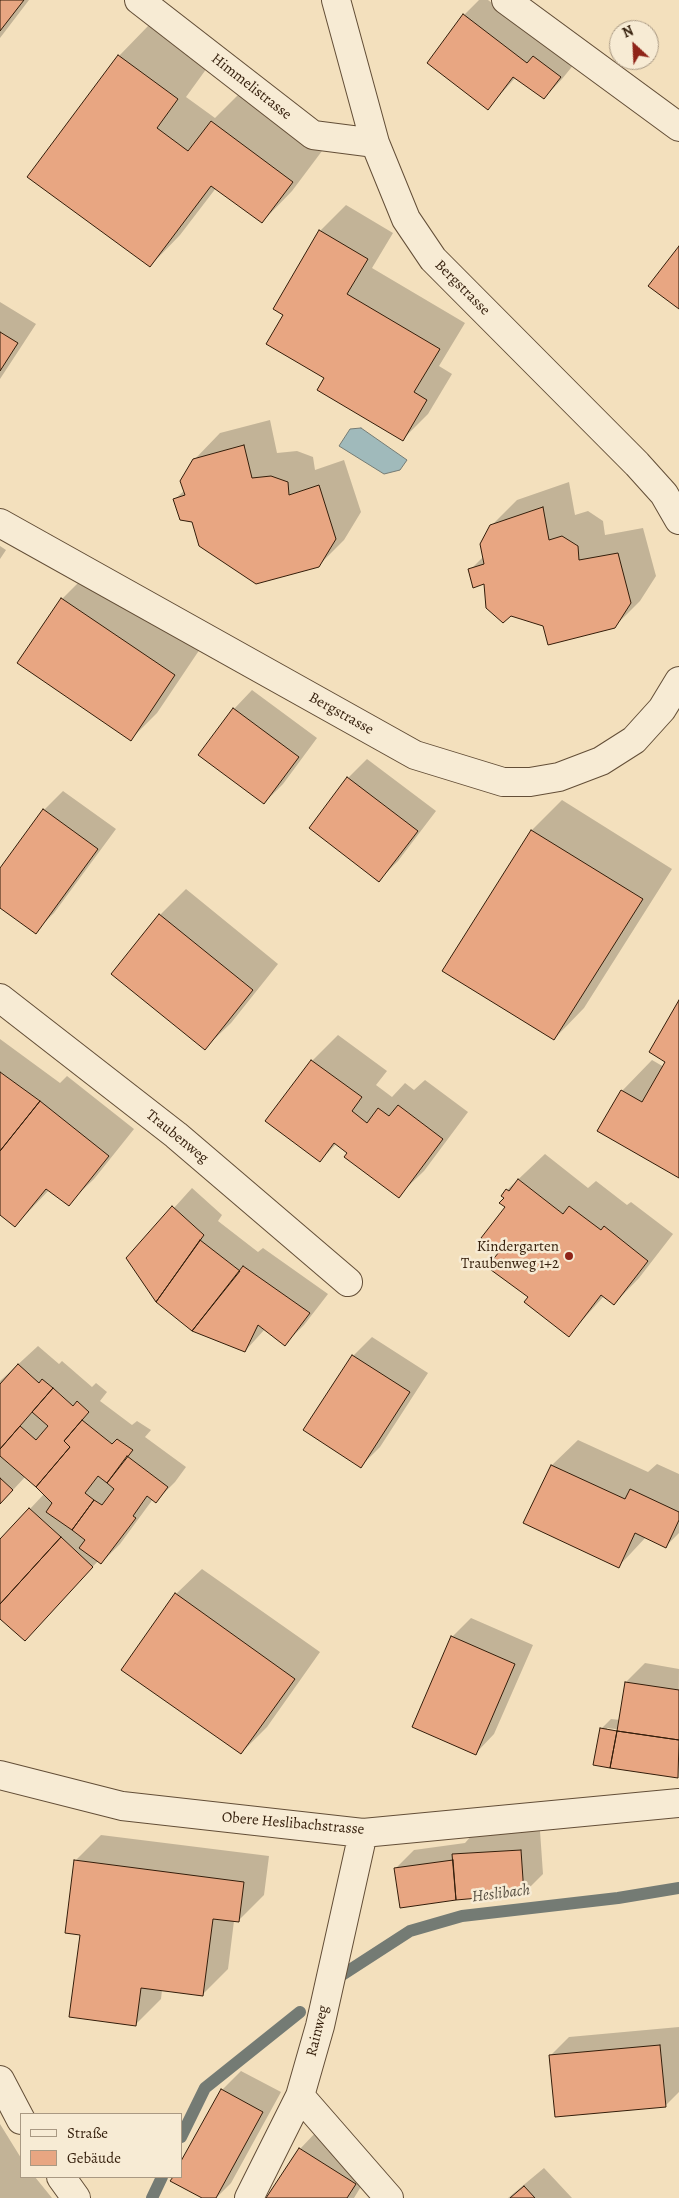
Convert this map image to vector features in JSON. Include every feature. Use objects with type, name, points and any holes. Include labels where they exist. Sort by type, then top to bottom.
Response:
[{"type":"street","name":"Himmelistrasse","points":[[139,0],[313,135],[375,143]]},
{"type":"street","name":"Bergstrasse","points":[[336,0],[375,143],[406,219],[433,259],[637,464],[664,494],[679,520]]},
{"type":"street","points":[[506,0],[679,127]]},
{"type":"street","name":"Bergstrasse","points":[[0,523],[416,755],[504,782],[530,782],[559,777],[601,761],[634,740],[662,709],[679,681]]},
{"type":"street","name":"Traubenweg","points":[[0,998],[176,1135],[348,1282]]},
{"type":"street","name":"Obere Heslibachstrasse","points":[[0,1775],[122,1806],[363,1833],[679,1803]]},
{"type":"street","name":"Rainweg","points":[[249,2198],[300,2096],[320,2026],[363,1833]]},
{"type":"street","points":[[0,2080],[20,2118]]},
{"type":"street","points":[[300,2096],[389,2198]]},
{"type":"street","points":[[62,2178],[76,2198]]},
{"type":"water","points":[[361,428],[407,460],[400,470],[384,474],[339,446],[350,429]]},
{"type":"building","points":[[0,0],[24,0],[0,31]]},
{"type":"building","points":[[463,14],[527,63],[533,56],[561,77],[544,99],[513,77],[488,110],[427,63]]},
{"type":"building","points":[[118,55],[178,99],[157,128],[188,151],[211,121],[293,182],[262,223],[211,186],[150,267],[27,177]]},
{"type":"building","points":[[319,230],[368,259],[347,294],[440,349],[414,392],[427,400],[403,441],[317,390],[324,378],[266,344],[283,315],[273,309]]},
{"type":"building","points":[[679,246],[679,309],[648,286]]},
{"type":"building","points":[[0,332],[18,343],[0,371]]},
{"type":"building","points":[[244,445],[252,478],[271,476],[288,482],[289,495],[319,485],[336,539],[319,567],[256,584],[199,546],[192,522],[180,520],[173,499],[185,495],[180,481],[193,459]]},
{"type":"building","points":[[543,507],[549,540],[562,536],[578,546],[579,560],[618,553],[631,603],[615,628],[548,645],[543,626],[511,616],[503,623],[486,608],[484,584],[473,588],[468,569],[484,564],[480,544],[490,525]]},
{"type":"building","points":[[61,598],[175,675],[131,741],[17,663]]},
{"type":"building","points":[[233,708],[299,757],[264,804],[198,755]]},
{"type":"building","points":[[347,777],[418,831],[379,882],[309,828]]},
{"type":"building","points":[[43,809],[98,849],[36,934],[0,908],[0,868]]},
{"type":"building","points":[[531,830],[643,899],[554,1040],[442,971]]},
{"type":"building","points":[[159,914],[253,990],[205,1050],[111,974]]},
{"type":"building","points":[[679,1000],[679,1178],[597,1131],[621,1090],[642,1102],[665,1062],[649,1052]]},
{"type":"building","points":[[311,1060],[362,1097],[352,1111],[367,1123],[378,1108],[389,1116],[398,1105],[443,1139],[399,1198],[344,1157],[347,1153],[334,1143],[320,1162],[265,1121]]},
{"type":"building","points":[[0,1072],[40,1101],[0,1151]]},
{"type":"building","points":[[40,1101],[109,1156],[69,1206],[46,1189],[15,1227],[0,1215],[0,1151]]},
{"type":"building","name":"Kindergarten Traubenweg 1+2","points":[[518,1179],[563,1214],[569,1206],[601,1230],[604,1226],[648,1261],[614,1305],[601,1295],[569,1337],[524,1302],[528,1297],[487,1267],[499,1252],[481,1238],[505,1207],[499,1203],[504,1198],[501,1196],[506,1189],[509,1191]]},
{"type":"building","points":[[172,1206],[204,1235],[156,1302],[126,1258]]},
{"type":"building","points":[[200,1240],[240,1271],[192,1331],[156,1302]]},
{"type":"building","points":[[243,1266],[310,1313],[285,1346],[258,1325],[245,1352],[192,1331]]},
{"type":"building","points":[[352,1355],[410,1392],[361,1468],[303,1430]]},
{"type":"building","points":[[18,1364],[39,1383],[42,1379],[53,1388],[0,1449],[0,1384]]},
{"type":"building","points":[[53,1388],[73,1406],[77,1401],[89,1412],[64,1441],[70,1447],[36,1487],[0,1456],[0,1449],[20,1426],[36,1440],[48,1426],[32,1412]]},
{"type":"building","points":[[82,1420],[112,1444],[117,1439],[133,1450],[107,1483],[98,1476],[85,1493],[94,1500],[72,1530],[46,1512],[52,1503],[36,1487],[70,1447],[64,1441]]},
{"type":"building","points":[[127,1456],[168,1487],[156,1503],[147,1496],[133,1516],[136,1518],[101,1564],[79,1548],[85,1540],[72,1530],[94,1500],[102,1505],[114,1489],[107,1483]]},
{"type":"building","points":[[551,1465],[625,1499],[630,1489],[679,1512],[679,1520],[666,1548],[635,1533],[619,1568],[523,1523]]},
{"type":"building","points":[[0,1478],[13,1490],[0,1504]]},
{"type":"building","points":[[29,1508],[61,1537],[0,1604],[0,1539]]},
{"type":"building","points":[[61,1537],[93,1567],[25,1641],[0,1619],[0,1604]]},
{"type":"building","points":[[175,1593],[295,1679],[241,1754],[121,1670]]},
{"type":"building","points":[[451,1636],[515,1664],[476,1755],[412,1727]]},
{"type":"building","points":[[625,1682],[679,1690],[679,1740],[617,1731]]},
{"type":"building","points":[[600,1728],[617,1731],[610,1768],[593,1765]]},
{"type":"building","points":[[617,1731],[679,1740],[678,1778],[610,1768]]},
{"type":"building","points":[[521,1850],[524,1894],[456,1900],[452,1854]]},
{"type":"building","points":[[74,1860],[244,1882],[239,1922],[213,1919],[203,1996],[141,1988],[136,2026],[69,2017],[80,1935],[65,1933]]},
{"type":"building","points":[[453,1860],[456,1900],[400,1908],[394,1868]]},
{"type":"building","points":[[660,2045],[666,2107],[555,2117],[549,2055]]},
{"type":"building","points":[[221,2089],[263,2112],[216,2198],[202,2198],[170,2181],[172,2178],[182,2178],[182,2159]]},
{"type":"building","points":[[299,2148],[356,2184],[347,2198],[266,2198]]},
{"type":"building","points":[[524,2186],[535,2198],[510,2198]]},
{"type":"waterway","name":"Heslibach","points":[[342,1975],[410,1931],[462,1916],[618,1898],[679,1888]]},
{"type":"waterway","name":"Heslibach","points":[[182,2135],[205,2088],[300,2012]]},
{"type":"waterway","name":"Heslibach","points":[[152,2198],[162,2178]]},
{"type":"place","name":"Kindergarten Traubenweg 1+2","points":[[569,1256]]}]
